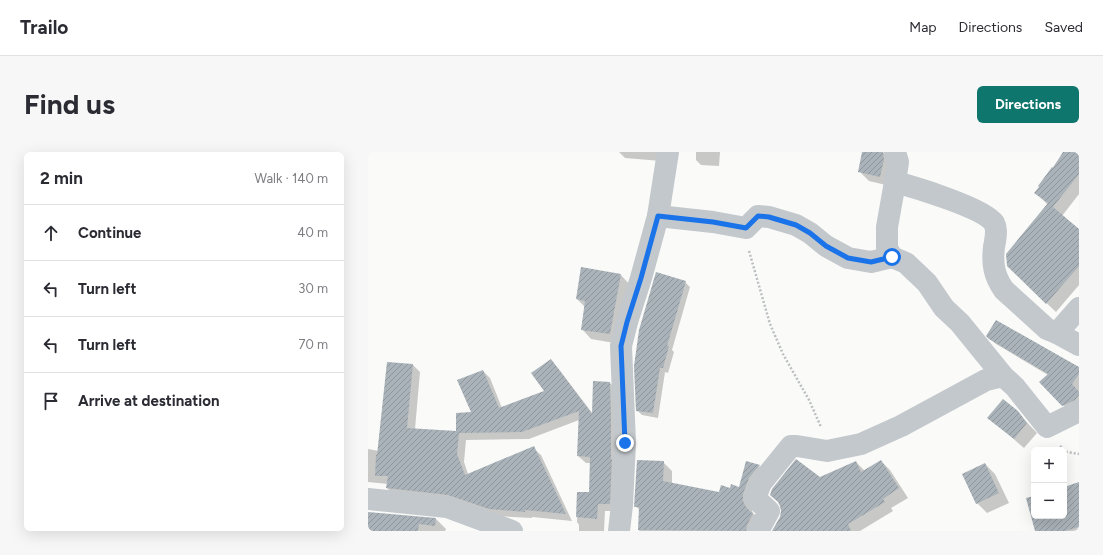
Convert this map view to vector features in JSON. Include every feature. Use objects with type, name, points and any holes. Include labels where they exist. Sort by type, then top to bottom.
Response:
[{"type":"street","points":[[619,531],[622,505],[625,443],[621,346],[658,216],[668,152]]},
{"type":"street","points":[[892,257],[887,248],[887,227],[898,162],[895,152]]},
{"type":"street","points":[[895,182],[938,195],[976,211],[993,222],[996,230],[993,261],[999,283],[1004,290],[1047,329],[1079,345]]},
{"type":"street","points":[[658,216],[713,222],[746,228],[758,216],[769,217],[796,225],[810,233],[826,246],[848,258],[871,262],[892,257],[906,263],[926,283],[944,308],[960,323],[1047,427],[1079,411]]},
{"type":"street","points":[[1057,333],[1079,308]]},
{"type":"street","points":[[758,531],[769,510],[755,498],[761,483],[791,446],[827,451],[861,444],[901,426],[986,380],[1003,376]]},
{"type":"street","points":[[368,499],[447,507],[512,531]]},
{"type":"path","points":[[746,228],[750,254],[770,324],[783,354],[809,400],[823,432],[827,451]]},
{"type":"building","points":[[862,152],[883,152],[884,160],[880,177],[858,172]]},
{"type":"building","points":[[1063,152],[1079,152],[1079,174],[1053,207],[1079,229],[1079,266],[1046,304],[1007,266],[1006,254],[1048,203],[1034,193]]},
{"type":"building","points":[[581,267],[621,274],[610,334],[581,330],[585,301],[576,299]]},
{"type":"building","points":[[656,272],[686,281],[667,346],[669,346],[663,368],[660,368],[653,413],[636,411],[634,366],[639,330]]},
{"type":"building","points":[[996,320],[1079,367],[1079,374],[1072,384],[1079,392],[1079,395],[1075,400],[1062,406],[1039,382],[1048,374],[986,336]]},
{"type":"building","points":[[551,359],[592,414],[593,381],[610,382],[612,459],[610,504],[598,504],[597,519],[576,517],[577,492],[589,492],[590,457],[577,456],[579,411],[522,432],[459,433],[457,454],[465,475],[534,446],[566,514],[525,510],[525,512],[489,509],[448,495],[386,488],[388,476],[375,476],[376,455],[387,362],[413,364],[407,428],[456,431],[456,413],[471,412],[457,380],[483,370],[499,408],[544,391],[531,373]]},
{"type":"building","points":[[1003,399],[1018,411],[1027,423],[1014,439],[987,418]]},
{"type":"building","points":[[796,459],[820,477],[856,461],[861,472],[881,460],[899,488],[883,499],[885,502],[848,524],[851,531],[772,531],[780,517],[781,511],[778,502],[770,495],[772,489]]},
{"type":"building","points":[[637,460],[664,461],[663,481],[719,492],[721,485],[730,488],[731,484],[739,487],[746,461],[760,465],[749,478],[743,494],[743,501],[746,507],[753,514],[747,525],[746,531],[638,530],[639,507],[634,507]]},
{"type":"building","points":[[985,463],[999,493],[976,504],[962,474]]},
{"type":"building","points":[[1079,482],[1079,527],[1065,531],[1035,531],[1032,519],[1067,519],[1067,486]]},
{"type":"building","points":[[1031,497],[1031,516],[1026,498]]},
{"type":"building","points":[[368,512],[436,518],[435,526],[419,524],[418,531],[368,531]]},
{"type":"route","points":[[625,443],[621,346],[658,216],[713,222],[746,228],[758,216],[769,217],[796,225],[810,233],[826,246],[848,258],[871,262],[892,257]]}]
